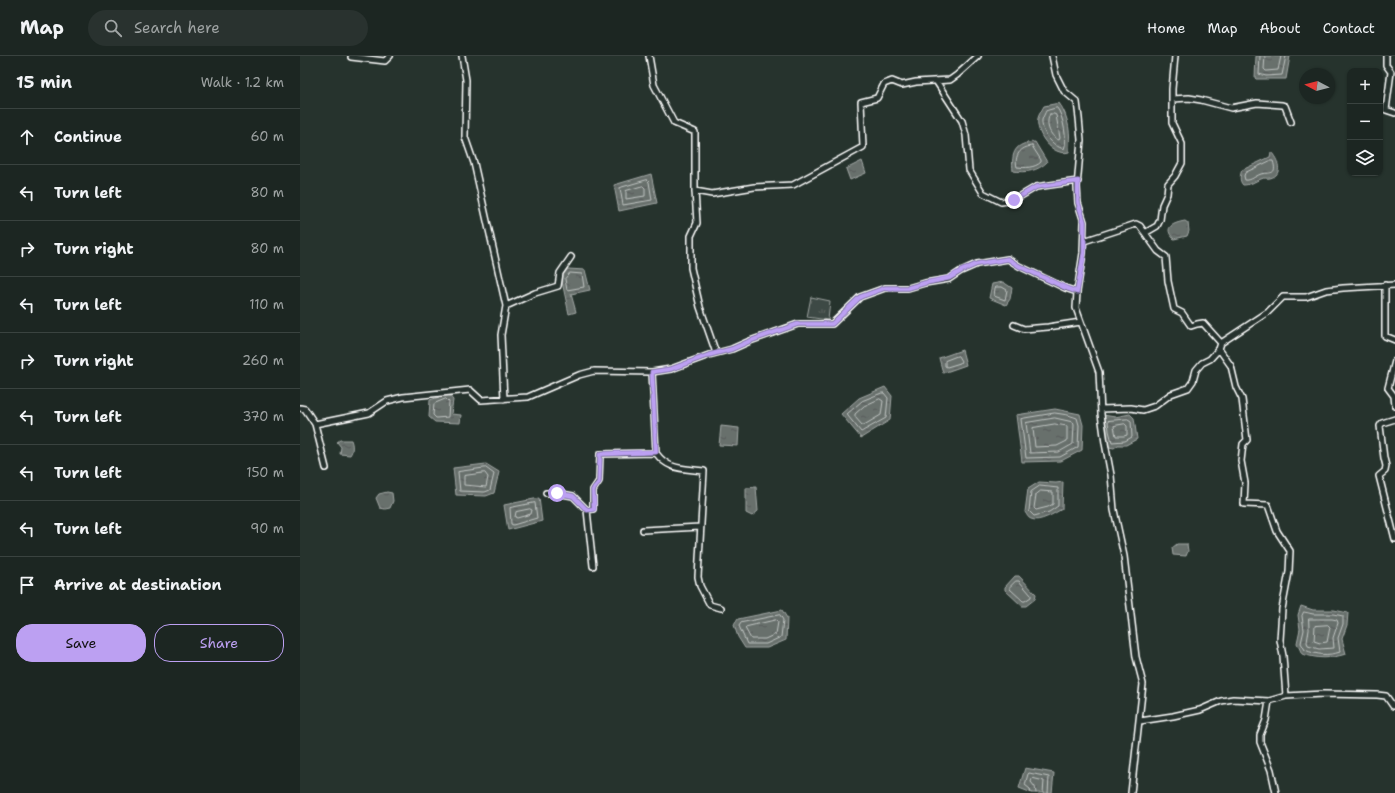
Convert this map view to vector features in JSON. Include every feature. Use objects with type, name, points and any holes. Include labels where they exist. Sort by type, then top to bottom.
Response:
[{"type":"street","points":[[351,57],[385,61],[390,56]]},
{"type":"street","points":[[462,56],[466,80],[465,137],[474,163],[506,306],[501,335],[504,399]]},
{"type":"street","points":[[649,56],[654,85],[674,123],[696,132],[695,191],[697,223],[691,236],[691,268],[700,307],[716,353]]},
{"type":"street","points":[[695,191],[712,194],[754,187],[793,185],[863,147],[861,102],[876,98],[884,84],[892,81],[902,85],[916,82],[950,80],[978,56]]},
{"type":"street","points":[[1052,56],[1056,75],[1064,91],[1077,102],[1081,140],[1078,202],[1084,222],[1084,253],[1077,292],[1076,308],[1100,372],[1101,410],[1111,476],[1114,510],[1124,556],[1136,657],[1143,684],[1131,793]]},
{"type":"street","points":[[1145,233],[1157,226],[1160,220],[1162,205],[1167,194],[1168,184],[1175,176],[1182,163],[1182,144],[1172,123],[1172,89],[1175,56]]},
{"type":"street","points":[[1386,56],[1386,65],[1391,72],[1386,110],[1395,113]]},
{"type":"street","points":[[936,81],[962,121],[966,135],[968,170],[983,193],[1001,202],[1014,200],[1036,187],[1078,181]]},
{"type":"street","points":[[1172,99],[1189,98],[1231,108],[1257,103],[1282,105],[1285,106],[1291,122]]},
{"type":"street","points":[[1084,241],[1136,224],[1140,226],[1158,251],[1166,257],[1168,281],[1174,309],[1182,313],[1191,326],[1203,323],[1221,343]]},
{"type":"street","points":[[506,306],[536,293],[558,286],[560,273],[571,257]]},
{"type":"street","points":[[315,424],[369,413],[388,401],[404,397],[470,390],[481,400],[528,397],[579,375],[594,371],[652,372],[671,369],[732,349],[798,324],[832,324],[860,297],[885,288],[908,288],[949,278],[977,264],[1008,259],[1019,266],[1077,292]]},
{"type":"street","points":[[1101,410],[1127,408],[1143,410],[1156,406],[1171,394],[1188,388],[1196,370],[1202,363],[1210,359],[1219,349],[1221,343],[1268,312],[1283,297],[1306,297],[1334,289],[1395,285]]},
{"type":"street","points":[[1385,286],[1385,336],[1395,340]]},
{"type":"street","points":[[1014,325],[1024,329],[1082,322]]},
{"type":"street","points":[[1219,349],[1231,366],[1236,387],[1242,399],[1247,440],[1243,444],[1241,461],[1245,483],[1244,504],[1268,505],[1277,531],[1290,551],[1289,572],[1282,609],[1280,640],[1283,656],[1286,696]]},
{"type":"street","points":[[1395,361],[1388,388],[1394,396],[1395,406]]},
{"type":"street","points":[[652,372],[656,452],[661,459],[672,467],[704,471],[698,578],[700,586],[710,605],[721,608]]},
{"type":"street","points":[[300,408],[305,409],[315,424],[326,468]]},
{"type":"street","points":[[1395,419],[1382,423],[1380,426],[1386,471],[1379,476],[1395,539]]},
{"type":"street","points":[[587,510],[594,509],[593,490],[599,482],[600,454],[656,452]]},
{"type":"street","points":[[546,493],[557,493],[573,496],[587,510],[593,566]]},
{"type":"street","points":[[643,530],[700,527]]},
{"type":"street","points":[[1140,721],[1200,710],[1221,701],[1233,699],[1269,701],[1286,696],[1322,694],[1377,695],[1386,696],[1392,706],[1395,706]]},
{"type":"street","points":[[1269,701],[1266,720],[1259,738],[1261,747],[1271,770],[1276,793]]},
{"type":"green space","points":[[811,297],[830,301],[828,320],[807,317]]},
{"type":"water","points":[[1256,56],[1290,56],[1286,79],[1256,79]]},
{"type":"water","points":[[1059,103],[1067,120],[1070,139],[1069,152],[1063,153],[1051,148],[1046,143],[1039,131],[1038,124],[1038,116],[1044,106]]},
{"type":"water","points":[[1035,142],[1047,162],[1032,171],[1013,171],[1013,159],[1016,150],[1023,144]]},
{"type":"water","points":[[1271,152],[1276,159],[1278,166],[1277,174],[1270,178],[1262,178],[1251,184],[1243,185],[1240,178],[1242,170],[1270,157]]},
{"type":"water","points":[[862,161],[866,173],[850,180],[846,169]]},
{"type":"water","points":[[651,174],[657,203],[619,211],[614,185]]},
{"type":"water","points":[[1185,221],[1188,223],[1189,231],[1187,236],[1174,239],[1169,229],[1174,224]]},
{"type":"water","points":[[568,269],[585,270],[590,290],[571,294],[576,312],[569,314],[561,277]]},
{"type":"water","points":[[1003,282],[1012,288],[1010,299],[1006,305],[989,298],[992,284]]},
{"type":"water","points":[[962,350],[966,365],[943,373],[939,358]]},
{"type":"water","points":[[885,387],[892,396],[890,420],[861,438],[841,414],[859,398]]},
{"type":"water","points":[[448,394],[453,400],[451,414],[461,415],[460,423],[435,422],[429,417],[430,400]]},
{"type":"water","points":[[1055,409],[1080,414],[1083,425],[1082,450],[1061,461],[1022,462],[1016,415]]},
{"type":"water","points":[[1130,414],[1134,418],[1137,439],[1126,445],[1118,445],[1114,448],[1109,447],[1103,415],[1115,417]]},
{"type":"water","points":[[721,426],[739,428],[738,446],[719,445]]},
{"type":"water","points":[[340,440],[351,440],[352,452],[350,455],[340,454],[341,447],[337,442]]},
{"type":"water","points":[[486,464],[499,472],[494,493],[486,496],[456,495],[453,468]]},
{"type":"water","points":[[1039,482],[1063,482],[1062,509],[1047,517],[1034,520],[1029,518],[1025,512],[1028,489]]},
{"type":"water","points":[[756,487],[758,511],[752,516],[746,513],[746,488]]},
{"type":"water","points":[[387,492],[392,493],[393,501],[390,508],[380,508],[376,498],[379,494]]},
{"type":"water","points":[[539,498],[542,521],[508,530],[504,505]]},
{"type":"water","points":[[1177,544],[1187,544],[1188,551],[1186,556],[1173,555],[1172,548]]},
{"type":"water","points":[[1015,576],[1019,576],[1036,594],[1035,599],[1026,606],[1022,606],[1005,590],[1005,587]]},
{"type":"water","points":[[1301,606],[1313,610],[1334,610],[1348,613],[1347,625],[1342,639],[1346,654],[1324,658],[1302,654],[1297,643],[1300,629],[1298,615]]},
{"type":"water","points":[[782,610],[787,618],[786,640],[767,648],[745,648],[738,637],[734,625],[738,619]]},
{"type":"water","points":[[1025,768],[1054,773],[1052,793],[1032,793],[1019,788]]},
{"type":"route","points":[[557,493],[573,496],[587,510],[594,509],[593,490],[599,482],[600,454],[656,452],[652,372],[671,369],[709,355],[732,349],[798,324],[832,324],[860,297],[885,288],[908,288],[949,278],[977,264],[1008,259],[1019,266],[1077,292],[1084,253],[1084,222],[1078,202],[1078,181],[1036,187],[1014,200]]}]
